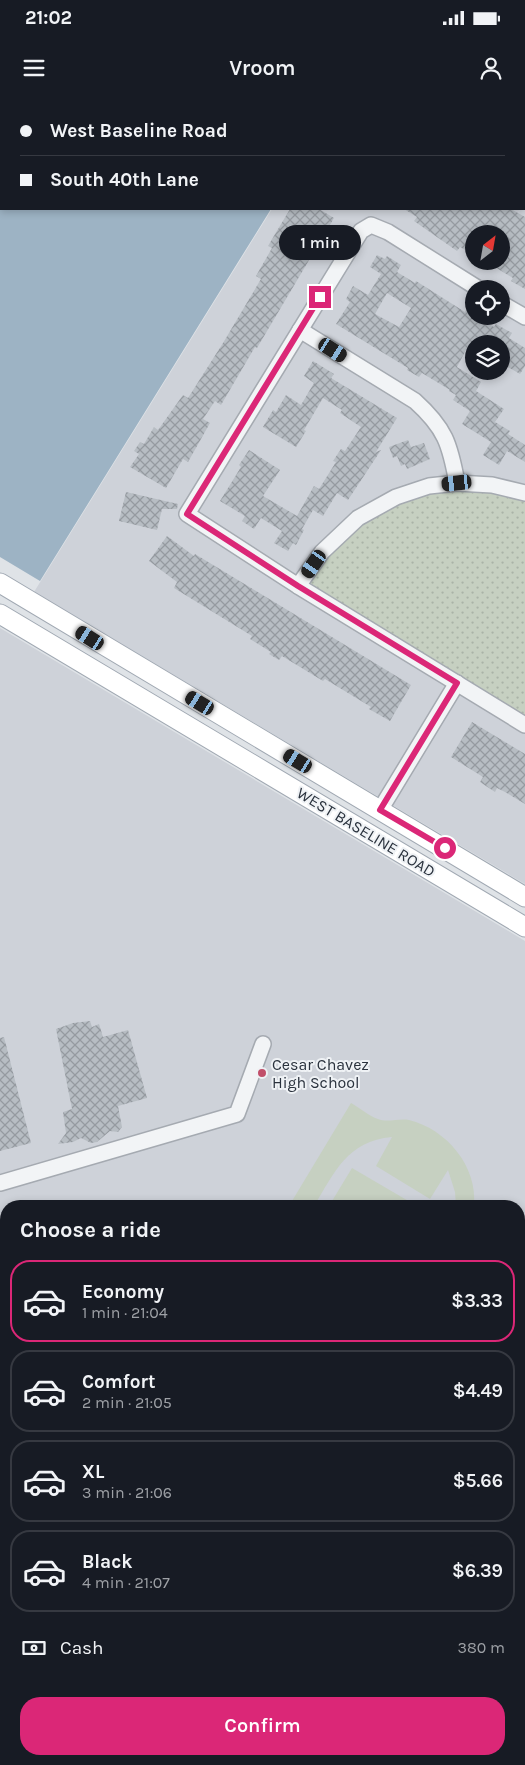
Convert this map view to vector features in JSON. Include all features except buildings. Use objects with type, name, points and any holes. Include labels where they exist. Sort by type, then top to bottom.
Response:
[{"type":"main road","name":"WEST BASELINE ROAD","points":[[0,583],[525,897]]},
{"type":"main road","name":"WEST BASELINE ROAD","points":[[0,614],[525,927]]},
{"type":"street","points":[[465,280],[388,232],[371,225],[361,231],[187,514],[298,586],[525,724]]},
{"type":"street","points":[[510,308],[525,317]]},
{"type":"street","points":[[300,330],[415,401],[428,412],[438,424],[447,440],[457,483]]},
{"type":"street","points":[[298,586],[322,552],[358,518],[396,497],[429,486],[457,483],[492,485],[525,493]]},
{"type":"street","points":[[380,810],[457,683]]},
{"type":"street","points":[[0,1183],[237,1114],[263,1044]]},
{"type":"shaded area","points":[[271,210],[525,210],[525,884],[34,592]]},
{"type":"shaded area","name":"Cesar Chavez High School","points":[[0,628],[525,941],[525,1200],[0,1200]]},
{"type":"green space","points":[[429,486],[525,493],[525,725],[298,586],[358,518]]},
{"type":"green space","points":[[351,1103],[371,1116],[382,1120],[409,1120],[435,1132],[457,1151],[471,1177],[474,1191],[474,1200],[456,1200],[448,1170],[430,1199],[376,1166],[392,1137],[364,1145],[353,1152],[336,1170],[318,1200],[293,1200]]},
{"type":"green space","points":[[352,1168],[407,1200],[333,1200]]},
{"type":"water","points":[[0,210],[270,210],[40,581],[0,557]]},
{"type":"place","name":"Cesar Chavez High School","points":[[262,1073]]},
{"type":"route","points":[[320,297],[187,514],[298,586],[457,683],[380,810],[445,848]]}]
